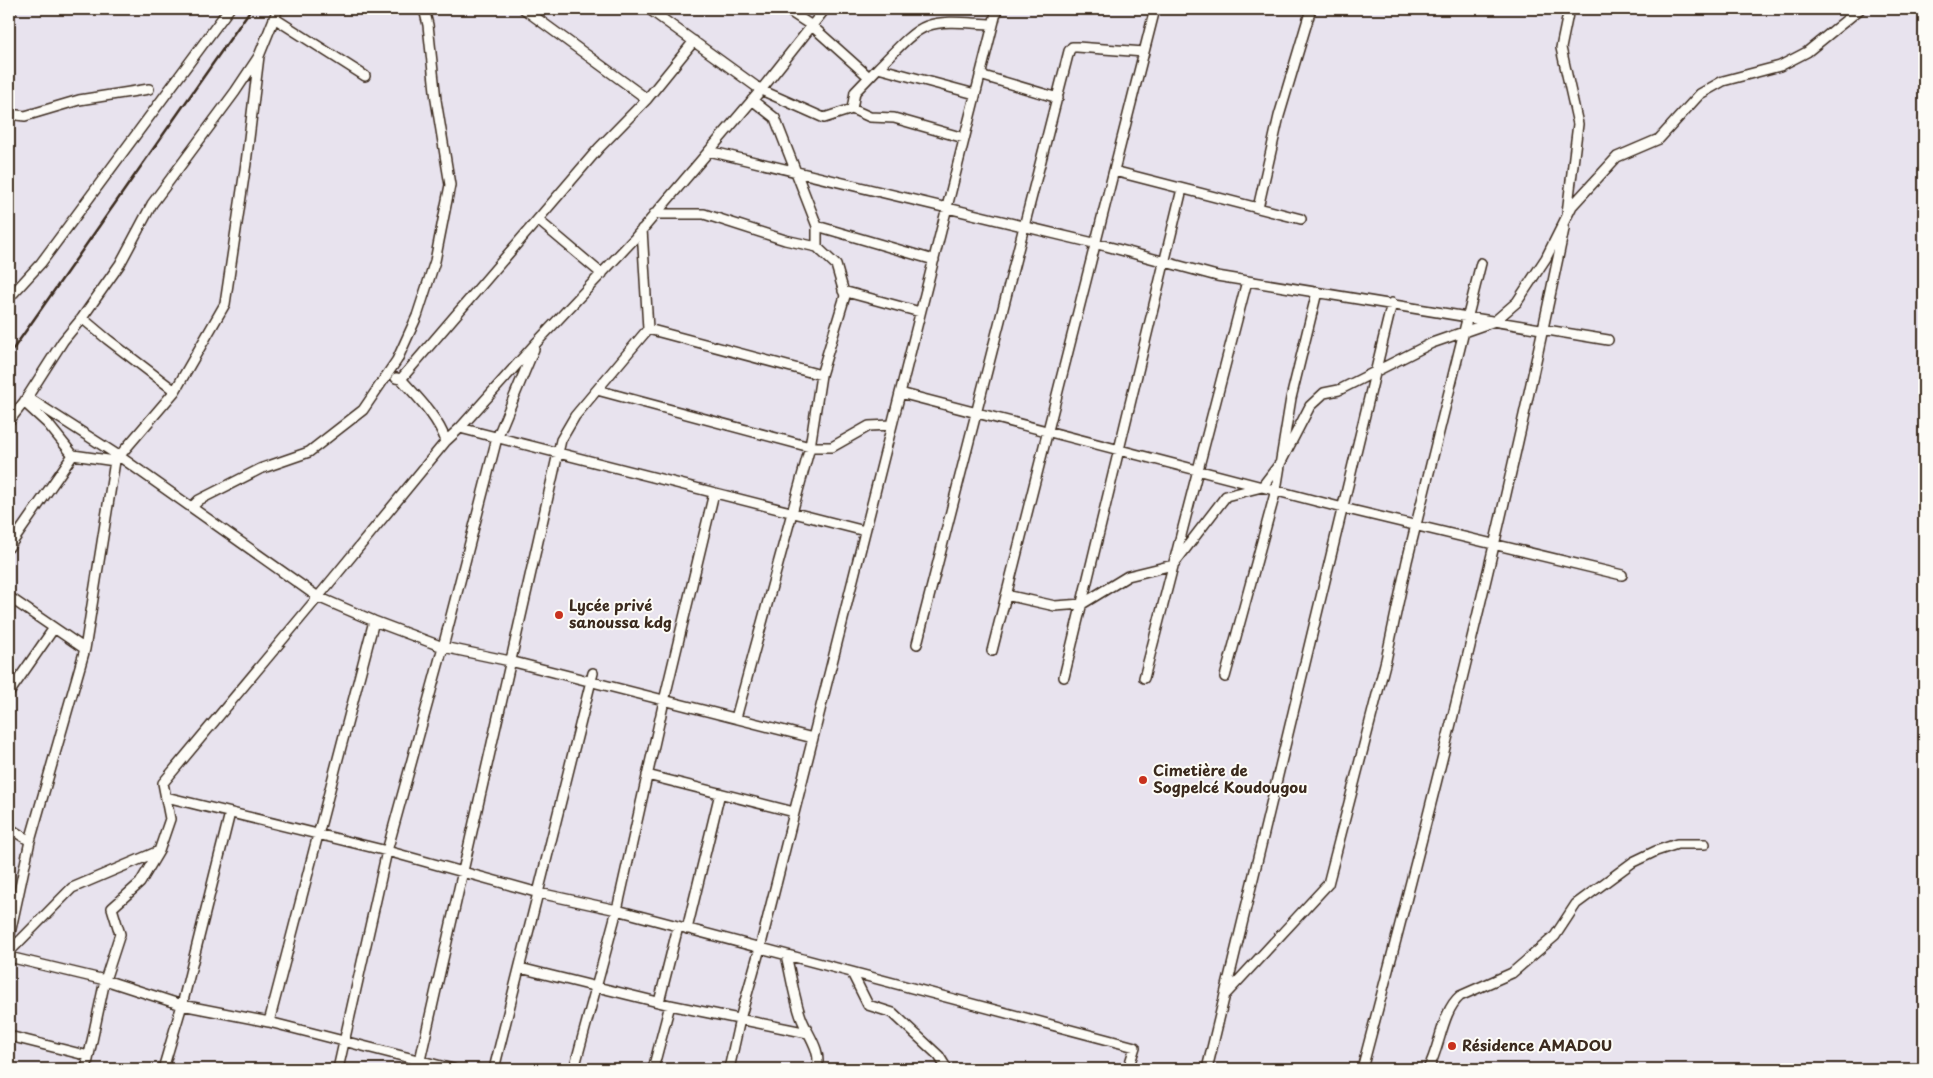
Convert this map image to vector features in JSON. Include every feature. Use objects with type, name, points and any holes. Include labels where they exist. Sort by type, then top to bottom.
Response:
[{"type":"street","points":[[9,14],[12,9]]},
{"type":"street","points":[[9,298],[41,263],[230,9]]},
{"type":"street","points":[[192,507],[199,500],[260,469],[309,452],[363,410],[397,360],[416,316],[435,262],[450,185],[436,100],[428,25],[424,9]]},
{"type":"street","points":[[524,9],[647,99]]},
{"type":"street","points":[[649,9],[761,90],[824,118],[852,109],[870,117],[894,118],[964,138]]},
{"type":"street","points":[[786,9],[812,26],[869,77]]},
{"type":"street","points":[[86,1069],[105,980],[120,934],[112,908],[140,883],[159,851],[170,820],[163,783],[446,441],[642,229],[761,90],[825,9]]},
{"type":"street","points":[[729,1069],[740,1019],[760,948],[997,9]]},
{"type":"street","points":[[992,651],[1155,9]]},
{"type":"street","points":[[1258,208],[1279,116],[1311,9]]},
{"type":"street","points":[[1362,1069],[1422,842],[1495,545],[1566,219],[1578,124],[1561,48],[1569,9]]},
{"type":"street","points":[[1006,596],[1055,606],[1082,604],[1128,576],[1173,565],[1226,496],[1262,487],[1281,462],[1310,406],[1324,393],[1339,390],[1432,343],[1495,321],[1517,302],[1546,258],[1572,206],[1617,157],[1659,139],[1700,94],[1723,81],[1780,66],[1800,55],[1834,31],[1860,9]]},
{"type":"street","points":[[9,421],[26,400],[64,341],[120,264],[152,204],[235,92],[259,56],[276,13],[365,76]]},
{"type":"street","points":[[852,109],[855,92],[918,31],[929,25],[951,23],[993,24]]},
{"type":"street","points":[[401,379],[600,148],[647,99],[694,42]]},
{"type":"street","points":[[917,644],[1069,51],[1072,47],[1144,52]]},
{"type":"street","points":[[9,938],[30,841],[85,649],[117,458],[176,390],[225,304],[246,163],[259,56]]},
{"type":"street","points":[[878,68],[975,94]]},
{"type":"street","points":[[980,74],[1058,98]]},
{"type":"street","points":[[9,114],[25,116],[78,100],[149,89]]},
{"type":"street","points":[[752,100],[775,118],[817,226],[817,247]]},
{"type":"street","points":[[709,151],[1096,243],[1217,276],[1392,303],[1608,340]]},
{"type":"street","points":[[1114,171],[1301,219]]},
{"type":"street","points":[[1064,677],[1182,189]]},
{"type":"street","points":[[654,214],[704,214],[784,240],[817,247],[836,265],[845,296],[821,375],[810,447],[736,718]]},
{"type":"street","points":[[538,220],[602,274]]},
{"type":"street","points":[[817,226],[934,260]]},
{"type":"street","points":[[418,1069],[561,440],[575,416],[648,329],[642,229]]},
{"type":"street","points":[[1225,995],[1328,884],[1386,660],[1416,526],[1481,263]]},
{"type":"street","points":[[1144,678],[1247,281]]},
{"type":"street","points":[[843,291],[920,312]]},
{"type":"street","points":[[1225,677],[1276,490],[1291,398],[1317,292]]},
{"type":"street","points":[[1207,1069],[1392,303]]},
{"type":"street","points":[[82,318],[106,339],[176,390]]},
{"type":"street","points":[[648,329],[821,375]]},
{"type":"street","points":[[338,1069],[387,851],[443,647],[497,438],[537,342]]},
{"type":"street","points":[[387,376],[401,379],[440,426],[446,441]]},
{"type":"street","points":[[597,390],[810,447],[832,447],[869,426],[892,425]]},
{"type":"street","points":[[900,393],[1343,508],[1622,574]]},
{"type":"street","points":[[26,400],[73,456],[117,458]]},
{"type":"street","points":[[26,400],[192,507],[318,597],[443,647],[510,661],[813,738]]},
{"type":"street","points":[[460,428],[865,531]]},
{"type":"street","points":[[9,547],[73,456]]},
{"type":"street","points":[[574,1069],[617,910],[664,700],[714,492]]},
{"type":"street","points":[[9,597],[85,649]]},
{"type":"street","points":[[269,1022],[374,621]]},
{"type":"street","points":[[9,693],[54,628]]},
{"type":"street","points":[[494,1069],[593,673]]},
{"type":"street","points":[[647,775],[794,812]]},
{"type":"street","points":[[660,1002],[720,793]]},
{"type":"street","points":[[166,797],[387,851],[539,893],[617,910],[1135,1047],[1128,1069]]},
{"type":"street","points":[[164,1069],[230,813]]},
{"type":"street","points":[[9,828],[30,841]]},
{"type":"street","points":[[1428,1069],[1435,1056],[1449,1011],[1454,1001],[1460,996],[1512,973],[1554,936],[1576,904],[1632,862],[1677,844],[1706,844]]},
{"type":"street","points":[[9,952],[72,888],[159,851]]},
{"type":"street","points":[[786,955],[801,1017],[816,1048],[817,1069]]},
{"type":"street","points":[[9,957],[105,980],[182,1005],[269,1022],[453,1069]]},
{"type":"street","points":[[520,968],[660,1002],[808,1033]]},
{"type":"street","points":[[852,972],[868,1005],[893,1013],[939,1056],[947,1069]]},
{"type":"street","points":[[653,1069],[670,1004]]},
{"type":"street","points":[[9,1036],[89,1056]]},
{"type":"railway","points":[[9,355],[251,9]]},
{"type":"place","name":"Lycée privé sanoussa kdg","points":[[559,615]]},
{"type":"place","name":"Cimetière de Sogpelcé Koudougou","points":[[1143,780]]},
{"type":"place","name":"Résidence AMADOU","points":[[1452,1046]]}]
